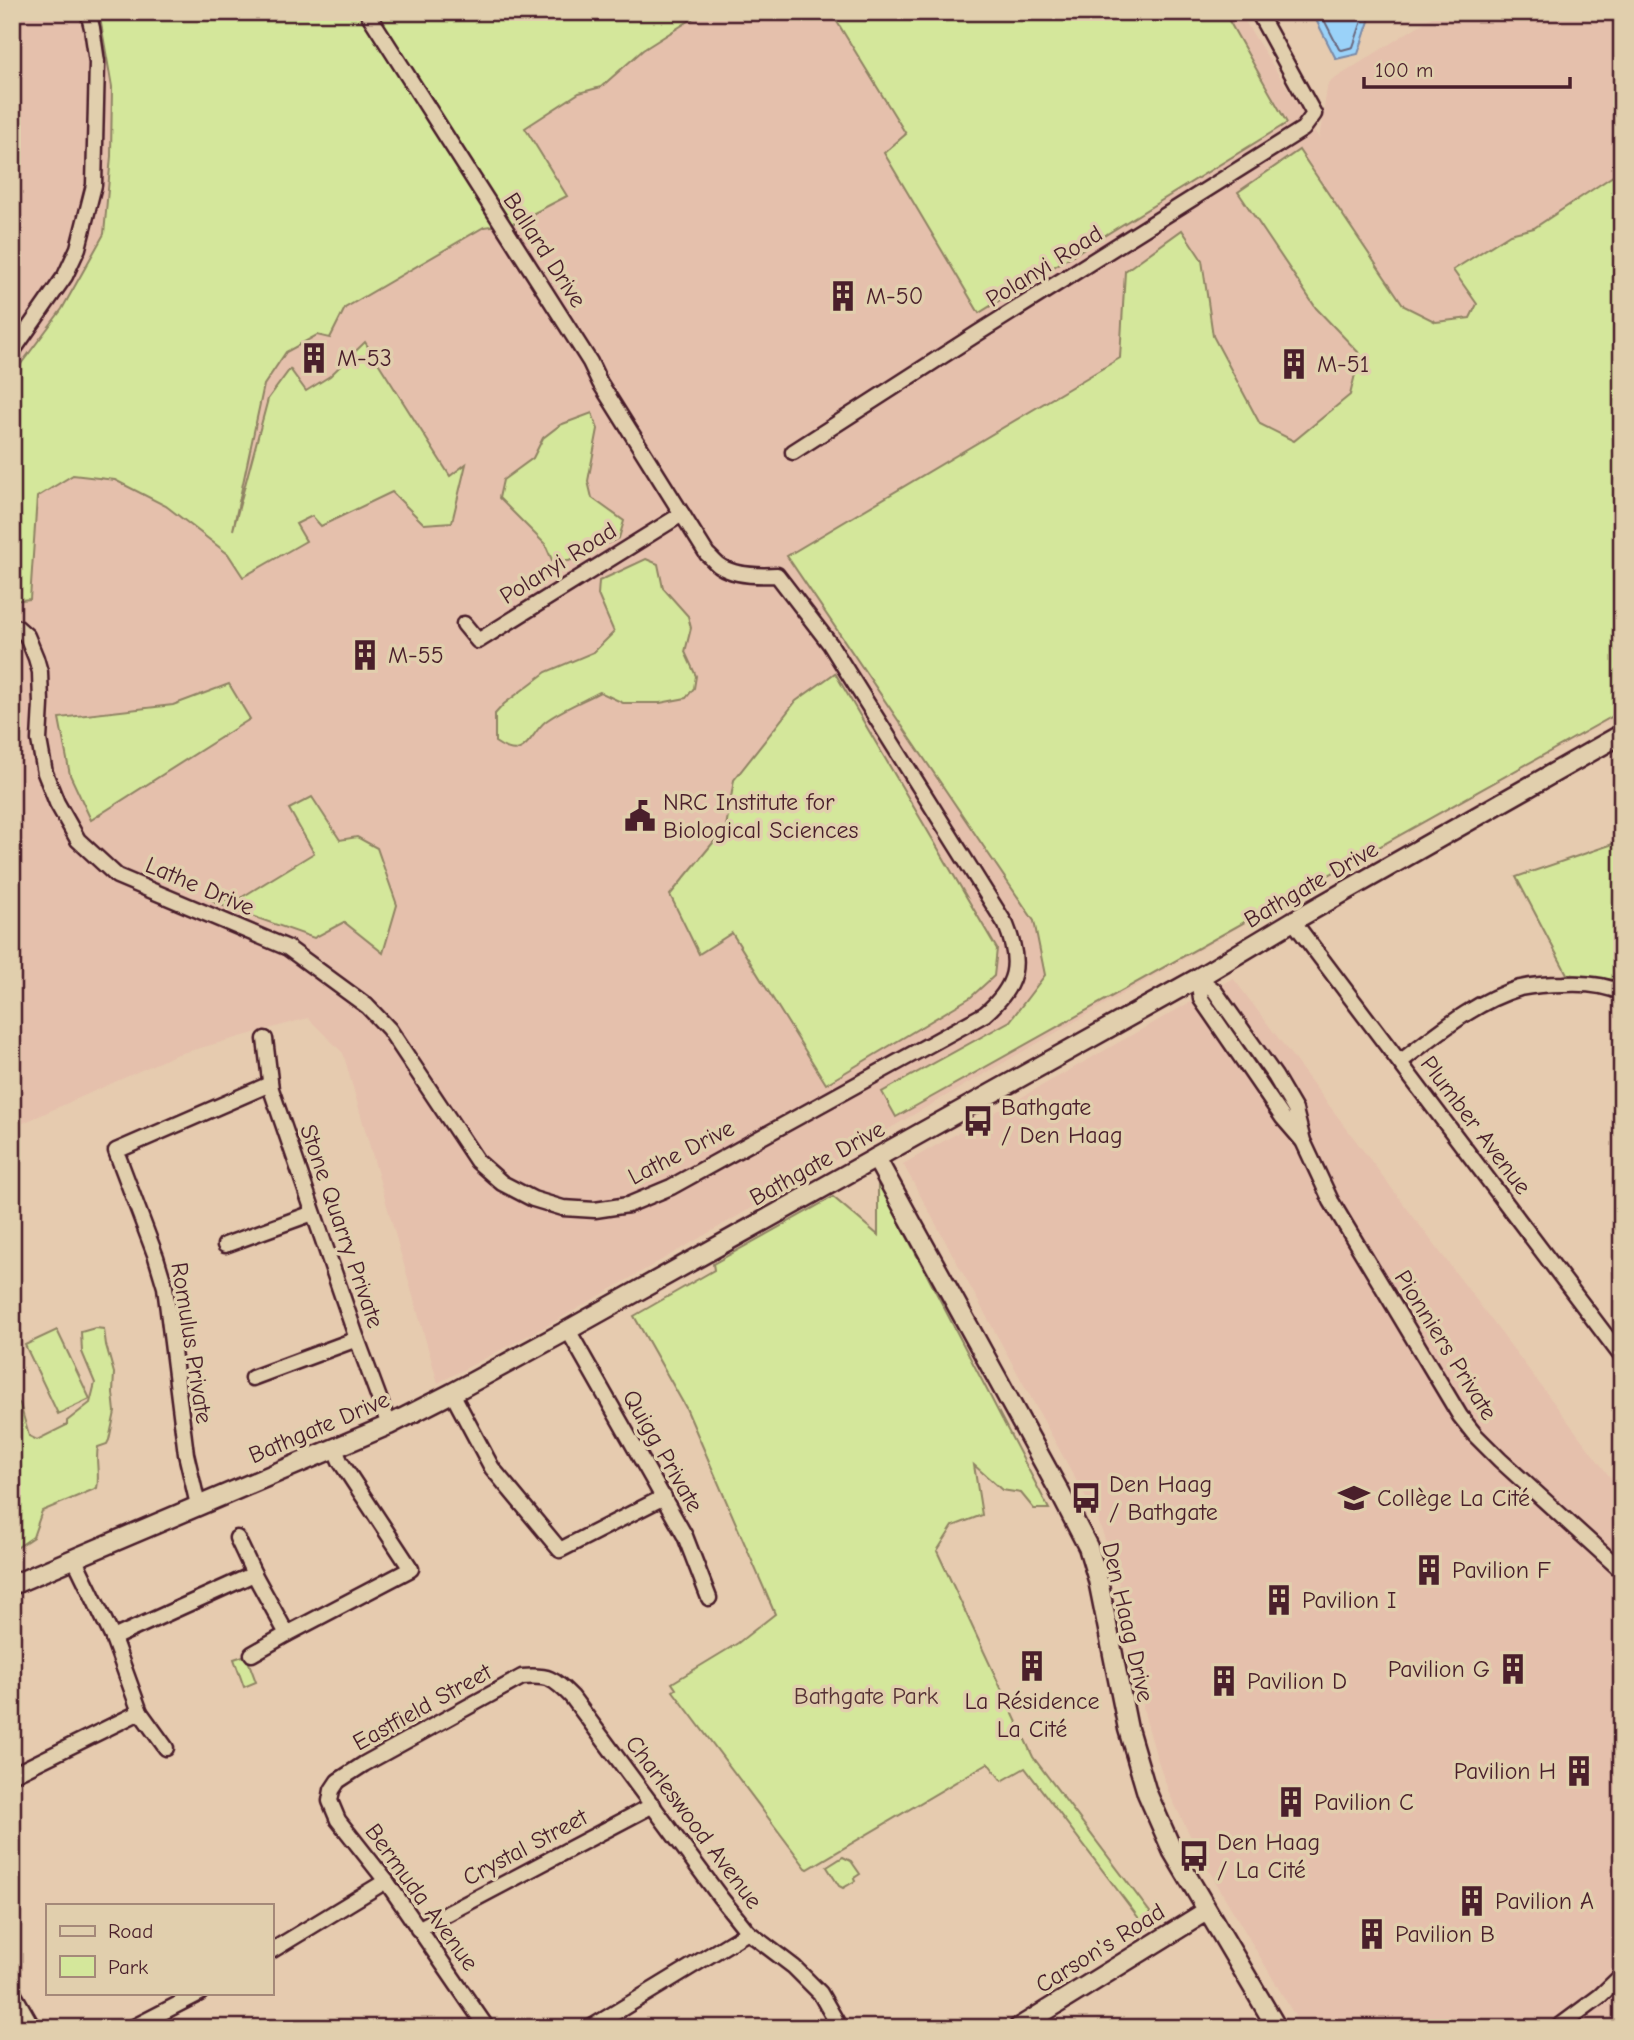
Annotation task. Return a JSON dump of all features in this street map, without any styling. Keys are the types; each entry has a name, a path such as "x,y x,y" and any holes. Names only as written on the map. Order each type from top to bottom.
{"street":[{"path":"12,352 65,276 78,248 94,185 97,62 88,12"},
{"name":"Ballard Drive","path":"367,12 590,362 600,383 682,513"},
{"name":"Polanyi Road","path":"793,452 1303,129 1314,114 1258,12"},
{"name":"Polanyi Road","path":"464,624 478,641 682,513"},
{"name":"Lathe Drive","path":"12,626 27,636 32,645 40,672 39,740 45,773 57,803 82,846 117,876 288,948 368,1006 389,1029 477,1161 502,1183 533,1199 563,1208 594,1210 628,1205 671,1187 985,1014 1009,989 1015,973 1016,957 1006,925 830,644 777,575 760,576 720,566 707,554 682,513"},
{"name":"Bathgate Drive","path":"12,1585 335,1449 452,1393 1198,978 1622,734"},
{"name":"Plumber Avenue","path":"1293,922 1622,1357"},
{"name":"Pionniers Private","path":"1198,978 1214,990 1296,1110 1303,1141 1331,1201 1460,1416 1491,1452 1622,1571"},
{"path":"1400,1062 1452,1023 1491,1000 1521,988 1586,983 1622,993"},
{"name":"Stone Quarry Private","path":"265,1039 270,1084 389,1425"},
{"name":"Romulus Private","path":"198,1505 186,1454 165,1287 116,1151 270,1084"},
{"name":"Den Haag Drive","path":"876,1158 1053,1478 1088,1547 1098,1580 1128,1730 1159,1822 1173,1852 1277,2028"},
{"path":"225,1245 313,1213"},
{"name":"Quigg Private","path":"568,1330 685,1536 709,1598"},
{"path":"253,1378 357,1339"},
{"path":"452,1393 492,1468 560,1550 664,1497"},
{"path":"252,1654 411,1569 340,1461 335,1449"},
{"path":"237,1538 287,1634"},
{"path":"75,1559 113,1638 139,1712 166,1748"},
{"path":"113,1638 254,1574"},
{"name":"Eastfield Street","path":"332,1790 338,1781 364,1764 522,1678 541,1675"},
{"name":"Charleswood Avenue","path":"541,1675 554,1680 572,1697 748,1932 794,1966 820,1993 840,2028"},
{"path":"12,1775 139,1712"},
{"name":"Bermuda Avenue","path":"332,1790 330,1801 338,1821 386,1881 487,2028"},
{"name":"Crystal Street","path":"418,1929 653,1805"},
{"path":"273,1950 386,1881"},
{"name":"Carson's Road","path":"1018,2028 1207,1911"},
{"path":"590,2028 748,1932"},
{"path":"1558,2028 1600,1996 1622,1975"},
{"path":"12,1991 33,2028"},
{"path":"132,2028 198,1994"}],"shaded area":[{"path":"12,12 1239,12 1319,138 1328,83 1440,12 1622,12 1622,713 1282,902 556,1321 438,1383 343,1053 308,1018 175,1055 12,1128"},
{"name":"Collège La Cité","path":"1233,978 1622,1493 1622,2028 1302,2028 1202,1859 1169,1793 1145,1716 1116,1570 1098,1520 903,1164"}],"green space":[{"path":"99,12 703,12 643,50 601,87 579,93 525,128 567,196 515,223 484,227 345,308 330,338 317,335 286,352 264,385 233,530 268,399 290,369 306,391 330,376 365,342 450,476 466,464 452,522 424,524 392,492 321,526 312,516 296,524 306,541 243,577 228,554 166,506 115,480 73,475 37,497 30,599 12,601 12,376 62,309 104,234 111,156 112,87"},
{"path":"831,12 1224,12 1287,123 979,313 884,153 906,134"},
{"path":"1299,150 1404,306 1436,322 1470,318 1477,304 1453,270 1510,234 1534,228 1622,170 1622,711 896,1117 882,1092 1010,1021 1045,975 1034,921 787,556 1120,358 1125,271 1182,230 1202,260 1213,336 1260,424 1294,441 1350,395 1360,354 1316,308 1238,192"},
{"path":"592,413 598,429 588,481 592,498 624,521 619,538 569,561 552,560 545,544 499,498 503,480 533,458 543,438 560,425"},
{"path":"646,559 658,564 663,588 688,616 691,628 685,652 696,676 694,688 686,698 660,703 623,703 600,692 546,721 521,748 514,750 495,742 495,714 504,704 546,672 594,652 614,632 598,595 599,581"},
{"path":"835,673 997,949 994,976 971,997 826,1084 732,933 699,954 670,895 726,827 734,780 796,701"},
{"path":"229,684 250,719 91,820 70,775 59,718 173,705"},
{"path":"312,797 340,840 357,837 377,848 397,905 383,953 344,922 314,938 215,903 209,896 220,893 226,900 234,902 314,853 289,809"},
{"path":"1622,838 1622,981 1567,974 1516,877 1610,845"},
{"name":"Bathgate Park","path":"878,1181 1049,1509 1034,1509 1021,1493 1002,1490 974,1465 982,1515 953,1526 937,1551 1033,1757 1158,1923 1147,1929 1025,1768 1002,1781 988,1763 806,1868 673,1691 676,1689 672,1683 738,1643 775,1614 686,1408 634,1316 714,1270 713,1264 833,1197 878,1235"},
{"path":"95,1328 104,1329 114,1373 115,1412 109,1440 107,1444 98,1447 97,1488 42,1511 33,1537 12,1551 12,1397 20,1404 29,1436 37,1440 67,1425 67,1421 90,1403 95,1383 82,1352 81,1332"},
{"path":"57,1330 90,1399 58,1414 25,1345"},
{"path":"246,1655 256,1682 244,1687 234,1659"},
{"path":"843,1857 851,1861 860,1874 854,1878 855,1881 843,1888 827,1867"}],"water":[{"path":"1312,12 1372,12 1358,54 1336,59"}],"place":[{"name":"M-50","path":"843,296"},
{"name":"M-53","path":"314,358"},
{"name":"M-51","path":"1294,364"},
{"name":"M-55","path":"365,655"},
{"name":"NRC Institute for Biological Sciences","path":"640,816"},
{"name":"Bathgate / Den Haag","path":"978,1121"},
{"name":"Den Haag / Bathgate","path":"1086,1498"},
{"name":"Collège La Cité","path":"1354,1498"},
{"name":"Pavilion F","path":"1429,1570"},
{"name":"Pavilion I","path":"1279,1600"},
{"name":"La Résidence La Cité","path":"1032,1666"},
{"name":"Pavilion G","path":"1513,1669"},
{"name":"Pavilion D","path":"1224,1681"},
{"name":"Pavilion H","path":"1579,1771"},
{"name":"Pavilion C","path":"1291,1802"},
{"name":"Den Haag / La Cité","path":"1194,1856"},
{"name":"Pavilion A","path":"1472,1901"},
{"name":"Pavilion B","path":"1372,1934"}]}
